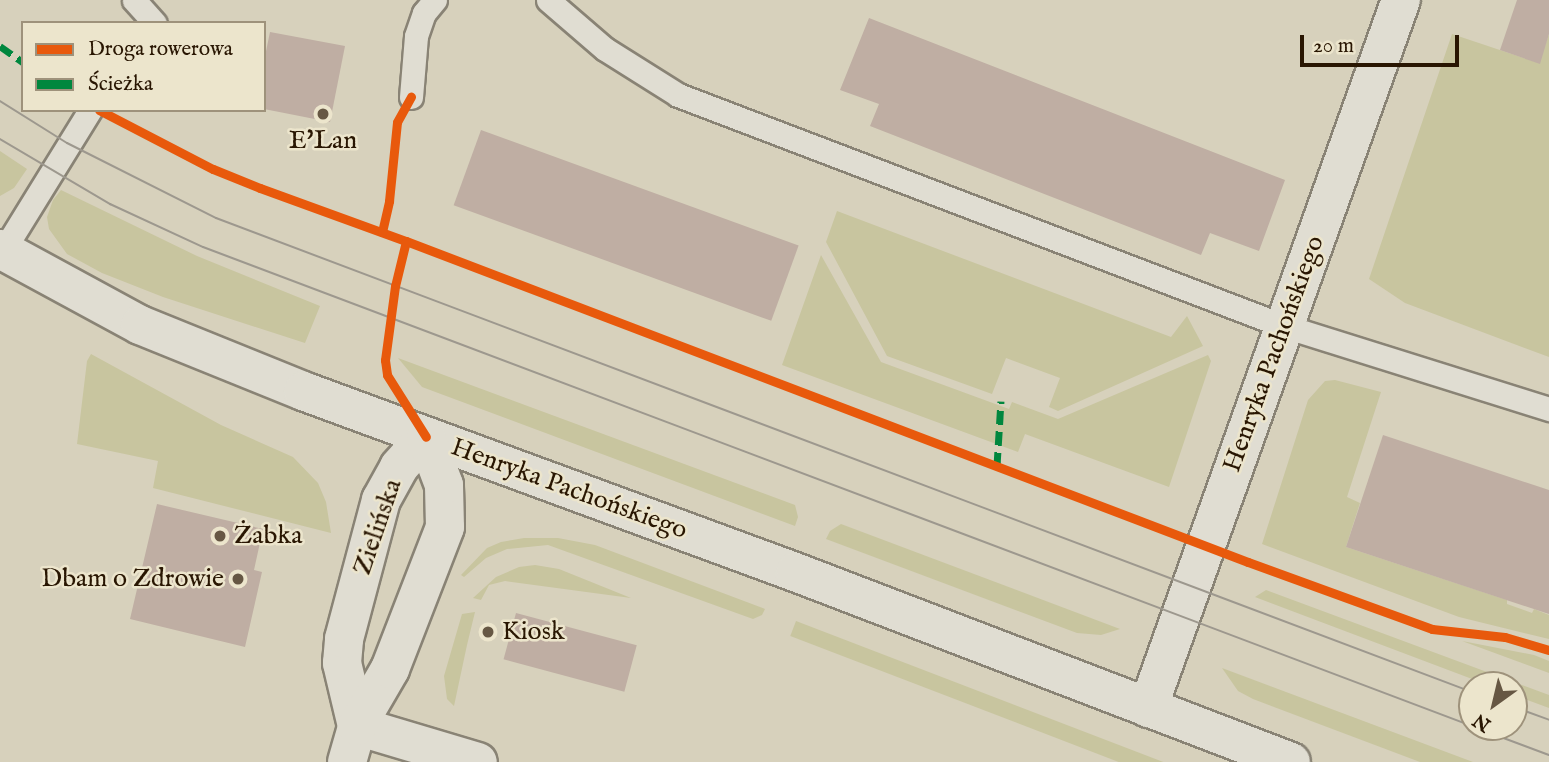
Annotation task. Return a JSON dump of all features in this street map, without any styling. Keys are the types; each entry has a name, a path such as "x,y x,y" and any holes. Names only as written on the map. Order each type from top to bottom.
{"street":[{"name":"Henryka Pachońskiego","path":"1148,708 1401,0"},
{"name":"Henryka Pachońskiego","path":"1,250 140,325 303,391 795,572 1291,762"},
{"name":"Zielińska","path":"346,762 357,726 390,669 444,527 444,485 426,437 399,467 381,500 347,627 342,663 357,726"},
{"path":"357,726 478,762"}],"lane":[{"path":"134,0 153,21"},
{"path":"411,97 416,36 424,13 435,0"},
{"path":"548,0 605,49 678,94 1284,326 1549,409"},
{"path":"1,250 89,112"}],"shaded area":[{"path":"1452,34 1539,63 1549,34 1549,357 1405,303 1369,279"},
{"path":"0,151 27,169 14,188 0,196"},
{"path":"61,190 197,256 320,306 305,343 163,297 102,273 67,254 49,229 47,217 53,200"},
{"path":"837,211 1171,337 1187,316 1203,346 1058,411 1049,407 1060,378 1006,358 992,394 887,356 826,242"},
{"path":"821,255 881,362 1009,409 1012,402 1058,419 1208,355 1211,361 1169,487 1025,434 1018,452 782,365"},
{"path":"91,354 221,425 293,457 318,483 326,502 331,533 153,488 158,461 77,444 87,361"},
{"path":"398,358 795,505 798,517 795,526 422,387"},
{"path":"1335,380 1381,392 1347,497 1360,503 1346,547 1507,600 1507,604 1532,613 1534,609 1549,615 1549,639 1459,617 1262,544 1308,400 1325,381"},
{"path":"841,524 1120,629 1101,635 1077,633 826,539 830,531"},
{"path":"524,538 558,538 595,545 765,609 762,615 753,619 548,545 507,549 486,558 464,577 461,575 487,548 501,542"},
{"path":"535,565 559,569 631,598 505,581 489,585 481,600 473,598 496,577 519,567"},
{"path":"1266,590 1484,671 1458,671 1458,674 1255,597"},
{"path":"475,612 454,706 447,699 444,676 462,614"},
{"path":"796,621 1163,762 1119,762 790,636"},
{"path":"1462,641 1534,655 1549,661 1549,673"},
{"path":"1222,668 1473,762 1420,762 1253,699 1238,691"},
{"path":"1528,687 1549,695 1549,708 1528,700"}],"building":[{"path":"1517,0 1549,0 1549,34 1540,64 1500,50"},
{"path":"869,18 1285,180 1259,251 1210,233 1201,255 870,126 879,104 840,90"},
{"path":"270,32 345,46 330,122 266,109 266,51"},
{"path":"481,130 799,246 771,321 454,205"},
{"path":"1383,435 1549,490 1549,614 1346,547"},
{"path":"157,504 263,529 254,570 262,572 245,647 130,619"},
{"path":"516,613 637,645 624,692 504,659"}],"tram line":[{"path":"0,101 67,143 216,218 1458,687"},
{"path":"0,139 110,204 203,247 1458,721"},
{"path":"1528,712 1549,720"},
{"path":"1512,741 1549,755"}],"marked path":[{"path":"0,46 21,61"},
{"path":"997,466 1001,401"}],"cycle path":[{"path":"382,232 389,201 397,122 411,97"},
{"path":"103,112 213,169 260,188 406,241 1248,562 1432,629 1505,637 1549,650"},
{"path":"406,241 395,286 385,360 387,375 426,437"}],"place":[{"name":"E'Lan","path":"323,114"},
{"name":"Żabka","path":"220,536"},
{"name":"Dbam o Zdrowie","path":"238,579"},
{"name":"Kiosk","path":"488,632"}]}
